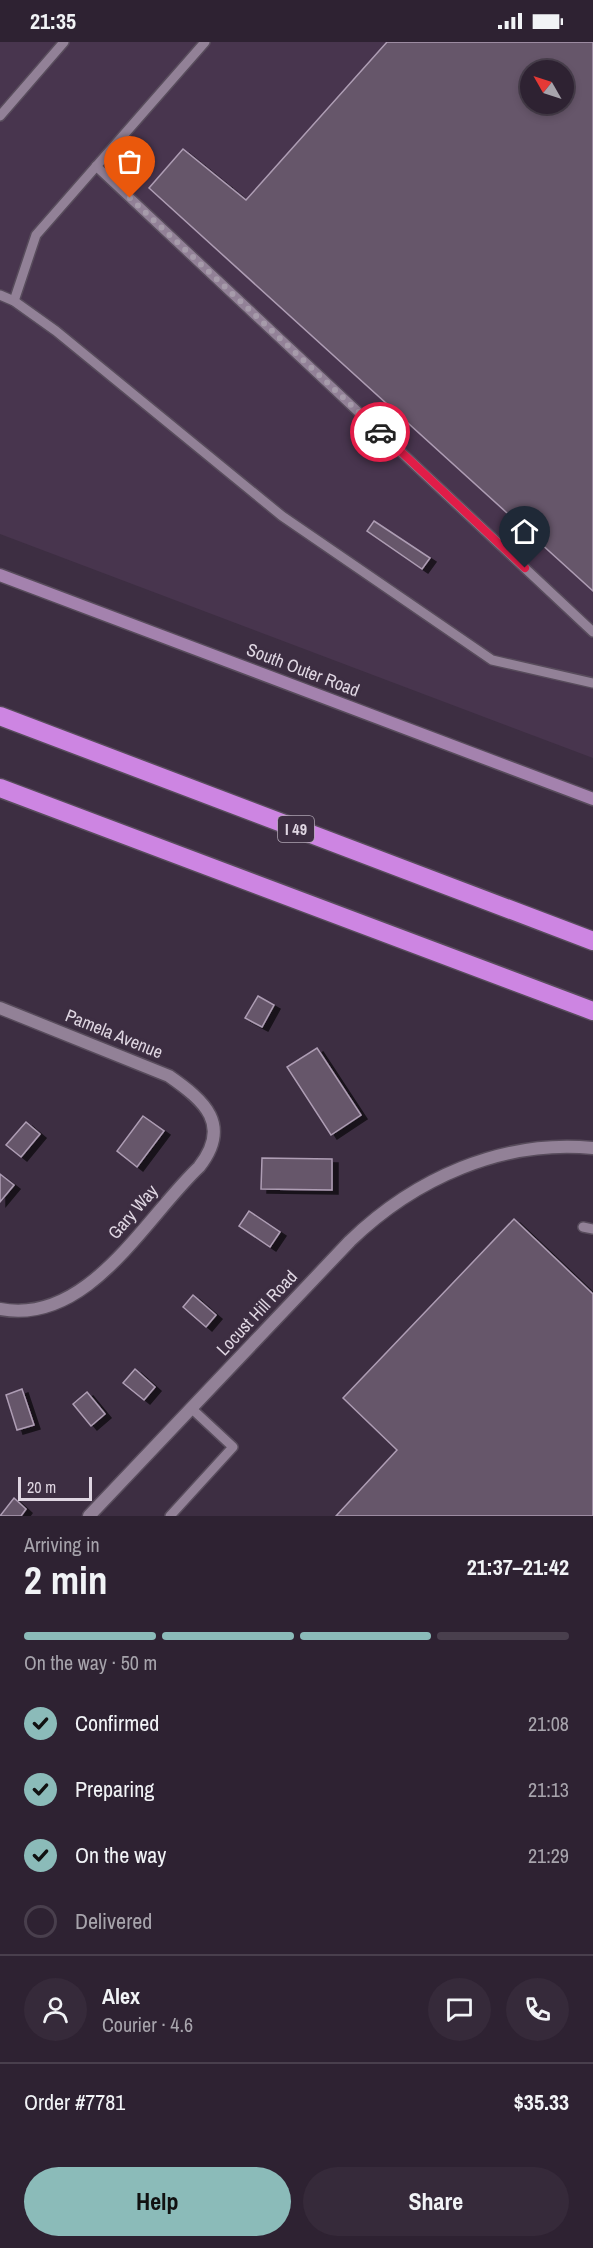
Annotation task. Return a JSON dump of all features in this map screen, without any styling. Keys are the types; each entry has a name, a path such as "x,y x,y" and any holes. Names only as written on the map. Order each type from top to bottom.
{"highway":[{"name":"I 49","path":"0,716 593,941"},
{"path":"0,788 593,1011"}],"street":[{"name":"South Outer Road","path":"0,575 593,799"},
{"name":"Pamela Avenue","path":"0,1008 169,1076 192,1092 206,1107"},
{"name":"Gary Way","path":"0,1309 36,1308 62,1301 83,1290 108,1268 210,1153 214,1137 214,1122 206,1107"},
{"name":"Locust Hill Road","path":"89,1516 361,1230 395,1202 432,1180 473,1163 536,1149 593,1148"}],"lane":[{"path":"0,116 64,42"},
{"path":"14,301 36,236 205,42"},
{"path":"96,166 593,632"},
{"path":"0,295 14,301 56,331 282,516 492,660 593,683"},
{"path":"583,1227 593,1230"},
{"path":"170,1516 233,1447 191,1408"}],"shaded area":[{"path":"0,42 593,42 593,758 0,534"}],"building":[{"path":"387,42 593,42 593,591 149,188 183,149 246,200"},
{"path":"374,521 430,558 422,569 367,531"},
{"path":"258,996 274,1005 262,1027 245,1018"},
{"path":"317,1048 361,1115 331,1135 287,1067"},
{"path":"143,1116 164,1131 137,1167 117,1151"},
{"path":"26,1122 40,1134 21,1157 6,1145"},
{"path":"262,1158 332,1159 332,1190 261,1189"},
{"path":"0,1174 14,1185 0,1202"},
{"path":"249,1211 280,1232 270,1247 239,1226"},
{"path":"514,1219 593,1294 593,1516 336,1516 397,1450 343,1398"},
{"path":"193,1295 216,1315 206,1327 183,1307"},
{"path":"135,1369 155,1387 144,1400 123,1383"},
{"path":"22,1389 34,1425 17,1430 6,1395"},
{"path":"87,1392 105,1414 91,1426 73,1404"},
{"path":"14,1498 26,1509 21,1516 0,1516"}],"way so far":[{"path":"130,198 380,432"}],"route":[{"path":"380,432 525,568"}]}
